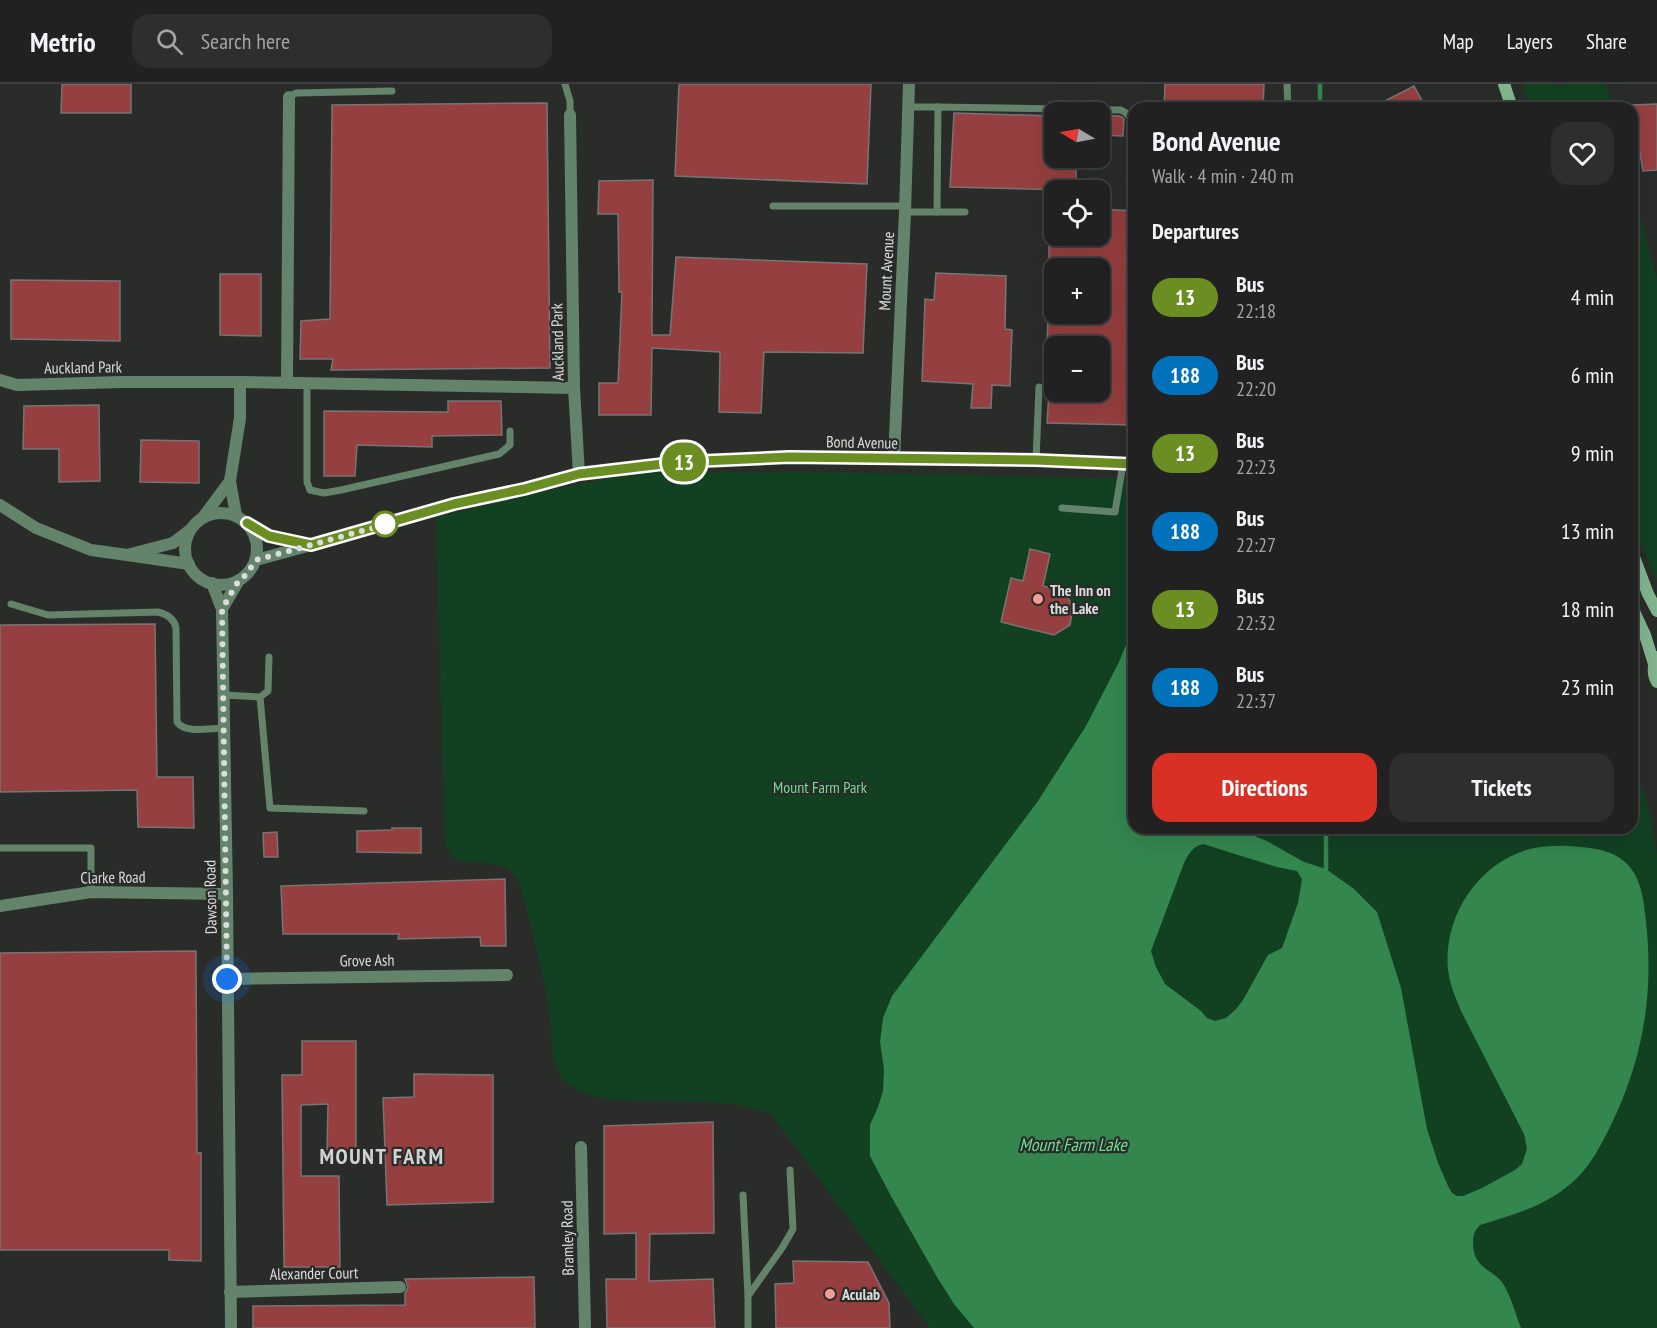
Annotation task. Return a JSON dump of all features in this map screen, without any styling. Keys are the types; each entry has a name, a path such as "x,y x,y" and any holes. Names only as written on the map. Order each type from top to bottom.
{"street":[{"name":"Mount Avenue","path":"894,459 909,84"},
{"path":"1504,84 1510,102"},
{"path":"287,382 289,97"},
{"name":"Auckland Park","path":"0,380 17,385 287,382 574,388 570,115"},
{"path":"236,515 230,481 240,418 240,382"},
{"path":"574,388 579,474"},
{"name":"Bond Avenue","path":"256,560 454,504 579,474 680,462 789,457 1036,460 1128,464"},
{"path":"127,555 173,543 203,517 230,481"},
{"path":"0,505 36,528 91,550 189,564"},
{"path":"190,530 186,541 186,553 192,570 201,578 212,583 226,584 246,575 256,560 256,540 253,531 236,515 225,512 203,517"},
{"name":"Bond Avenue","path":"247,523 269,536 311,545"},
{"path":"1638,568 1657,611"},
{"path":"222,609 239,580"},
{"name":"Dawson Road","path":"212,583 222,609 231,1328"},
{"path":"1638,620 1655,660 1653,672 1657,682"},
{"name":"Clarke Road","path":"0,906 91,892 227,894"},
{"name":"Grove Ash","path":"227,979 507,975"},
{"name":"Bramley Road","path":"581,1147 585,1328"},
{"name":"Alexander Court","path":"230,1292 400,1287"}],"lane":[{"path":"565,84 570,102 570,115"},
{"path":"1287,84 1288,102"},
{"path":"289,97 296,93 392,91"},
{"path":"908,106 1121,110 1128,116"},
{"path":"937,212 938,107"},
{"path":"773,206 965,212"},
{"path":"308,383 307,482 310,490 324,493 341,490 500,454 510,445 510,431"},
{"path":"1036,460 1039,387"},
{"path":"1062,508 1115,512 1128,467"},
{"path":"11,604 48,615 158,612 166,614 175,622 176,628 177,722 186,729 224,728"},
{"path":"224,695 260,697 268,691 269,657"},
{"path":"260,697 270,808 364,811"},
{"path":"0,848 91,848 91,892"},
{"path":"748,1296 793,1229 790,1170"},
{"path":"743,1195 748,1328"}],"green space":[{"path":"1522,84 1554,84 1563,87 1562,84 1606,84 1610,102 1528,102"},
{"path":"1638,208 1657,280 1657,582 1641,544 1638,528"},
{"name":"Mount Farm Park","path":"639,472 826,472 1128,478 1128,834 1638,834 1638,778 1648,804 1657,855 1657,1328 930,1328 770,1113 725,1104 605,1099 575,1089 561,1077 558,1071 546,991 520,885 516,877 500,866 457,860 450,854 445,842 436,517"}],"water":[{"name":"Mount Farm Lake","path":"1128,640 1128,834 1249,834 1267,841 1304,862 1326,869 1354,889 1377,912 1401,988 1427,1129 1449,1188 1457,1196 1463,1196 1482,1188 1515,1170 1522,1164 1527,1149 1524,1134 1462,1013 1450,981 1448,951 1457,913 1466,896 1492,868 1526,850 1567,846 1600,850 1619,857 1629,866 1642,892 1648,949 1648,975 1647,1000 1638,1051 1622,1100 1596,1153 1577,1178 1544,1202 1480,1225 1474,1235 1474,1251 1477,1259 1505,1287 1521,1328 974,1328 954,1304 870,1156 870,1125 883,1091 884,1069 880,1042 883,1018 892,996 1038,801 1086,726","holes":["1203,844 1297,871 1302,879 1298,903 1282,948 1268,955 1243,1000 1226,1018 1215,1021 1207,1018 1165,984 1151,951 1184,863 1191,851"]}],"building":[{"path":"62,84 131,84 131,113 61,113"},
{"path":"679,84 871,84 867,184 675,176"},
{"path":"1165,84 1264,84 1263,102 1164,102"},
{"path":"1414,86 1423,102 1383,102"},
{"path":"547,103 550,368 331,370 333,359 300,359 301,321 330,319 332,105"},
{"path":"1657,104 1657,170 1643,171 1638,141 1638,105"},
{"path":"954,113 1044,116 1044,168 1076,168 1076,180 1044,180 1044,189 950,187"},
{"path":"1110,116 1124,119 1123,136 1110,135"},
{"path":"653,180 652,335 670,335 676,257 867,264 863,353 764,352 761,413 719,412 720,352 652,348 651,415 599,415 599,383 618,383 622,292 619,292 618,214 598,214 599,181"},
{"path":"1110,210 1128,211 1128,425 1047,423 1048,402 1110,402 1110,336 1047,336 1048,324 1110,324 1110,258 1049,258 1049,246 1110,246"},
{"path":"936,273 1006,276 1005,329 1012,330 1010,386 992,385 991,408 971,408 973,384 922,381 925,299 934,300"},
{"path":"220,274 261,274 261,336 220,335"},
{"path":"11,280 120,281 120,341 11,339"},
{"path":"448,401 501,401 502,435 432,436 432,447 357,445 355,476 324,476 324,411 448,412"},
{"path":"99,405 100,481 59,482 59,449 23,449 24,406"},
{"path":"141,440 199,441 199,483 140,482"},
{"name":"The Inn on the Lake","path":"1030,549 1050,554 1043,586 1064,591 1073,607 1070,625 1054,635 1001,622 1011,578 1023,581"},
{"path":"155,624 157,777 193,777 194,828 138,827 137,790 0,792 0,625"},
{"path":"392,828 421,828 421,853 357,852 357,831 392,830"},
{"path":"277,832 278,857 264,857 263,833"},
{"path":"505,879 506,946 481,946 480,937 398,939 399,934 283,934 281,886"},
{"path":"196,951 197,1153 201,1153 201,1261 169,1260 169,1250 0,1250 0,953"},
{"path":"302,1041 356,1041 356,1152 327,1151 328,1104 301,1105 301,1176 339,1176 340,1267 284,1267 282,1075 302,1075"},
{"path":"414,1074 493,1075 493,1202 387,1205 383,1098 414,1097"},
{"path":"713,1122 714,1233 650,1234 649,1281 713,1279 715,1328 607,1328 606,1279 636,1279 636,1233 604,1234 604,1126"},
{"name":"Aculab","path":"793,1261 868,1262 889,1303 890,1328 776,1328 775,1284 794,1283"},
{"path":"534,1277 535,1328 253,1328 253,1306 405,1305 405,1293 408,1287 405,1279"}],"waterway":[{"path":"1320,84 1320,102"},
{"path":"1326,834 1326,869"}],"bus line":[{"name":"13","path":"247,523 269,536 311,545 454,504 579,474 680,462 789,457 1036,460 1128,464"}],"place":[{"name":"The Inn on the Lake","path":"1038,599"},
{"name":"Aculab","path":"830,1294"}],"district":[{"name":"MOUNT FARM","path":"382,1156"}],"route":[{"path":"227,979 222,609 239,580 252,568 256,560 391,523 385,524"}]}
